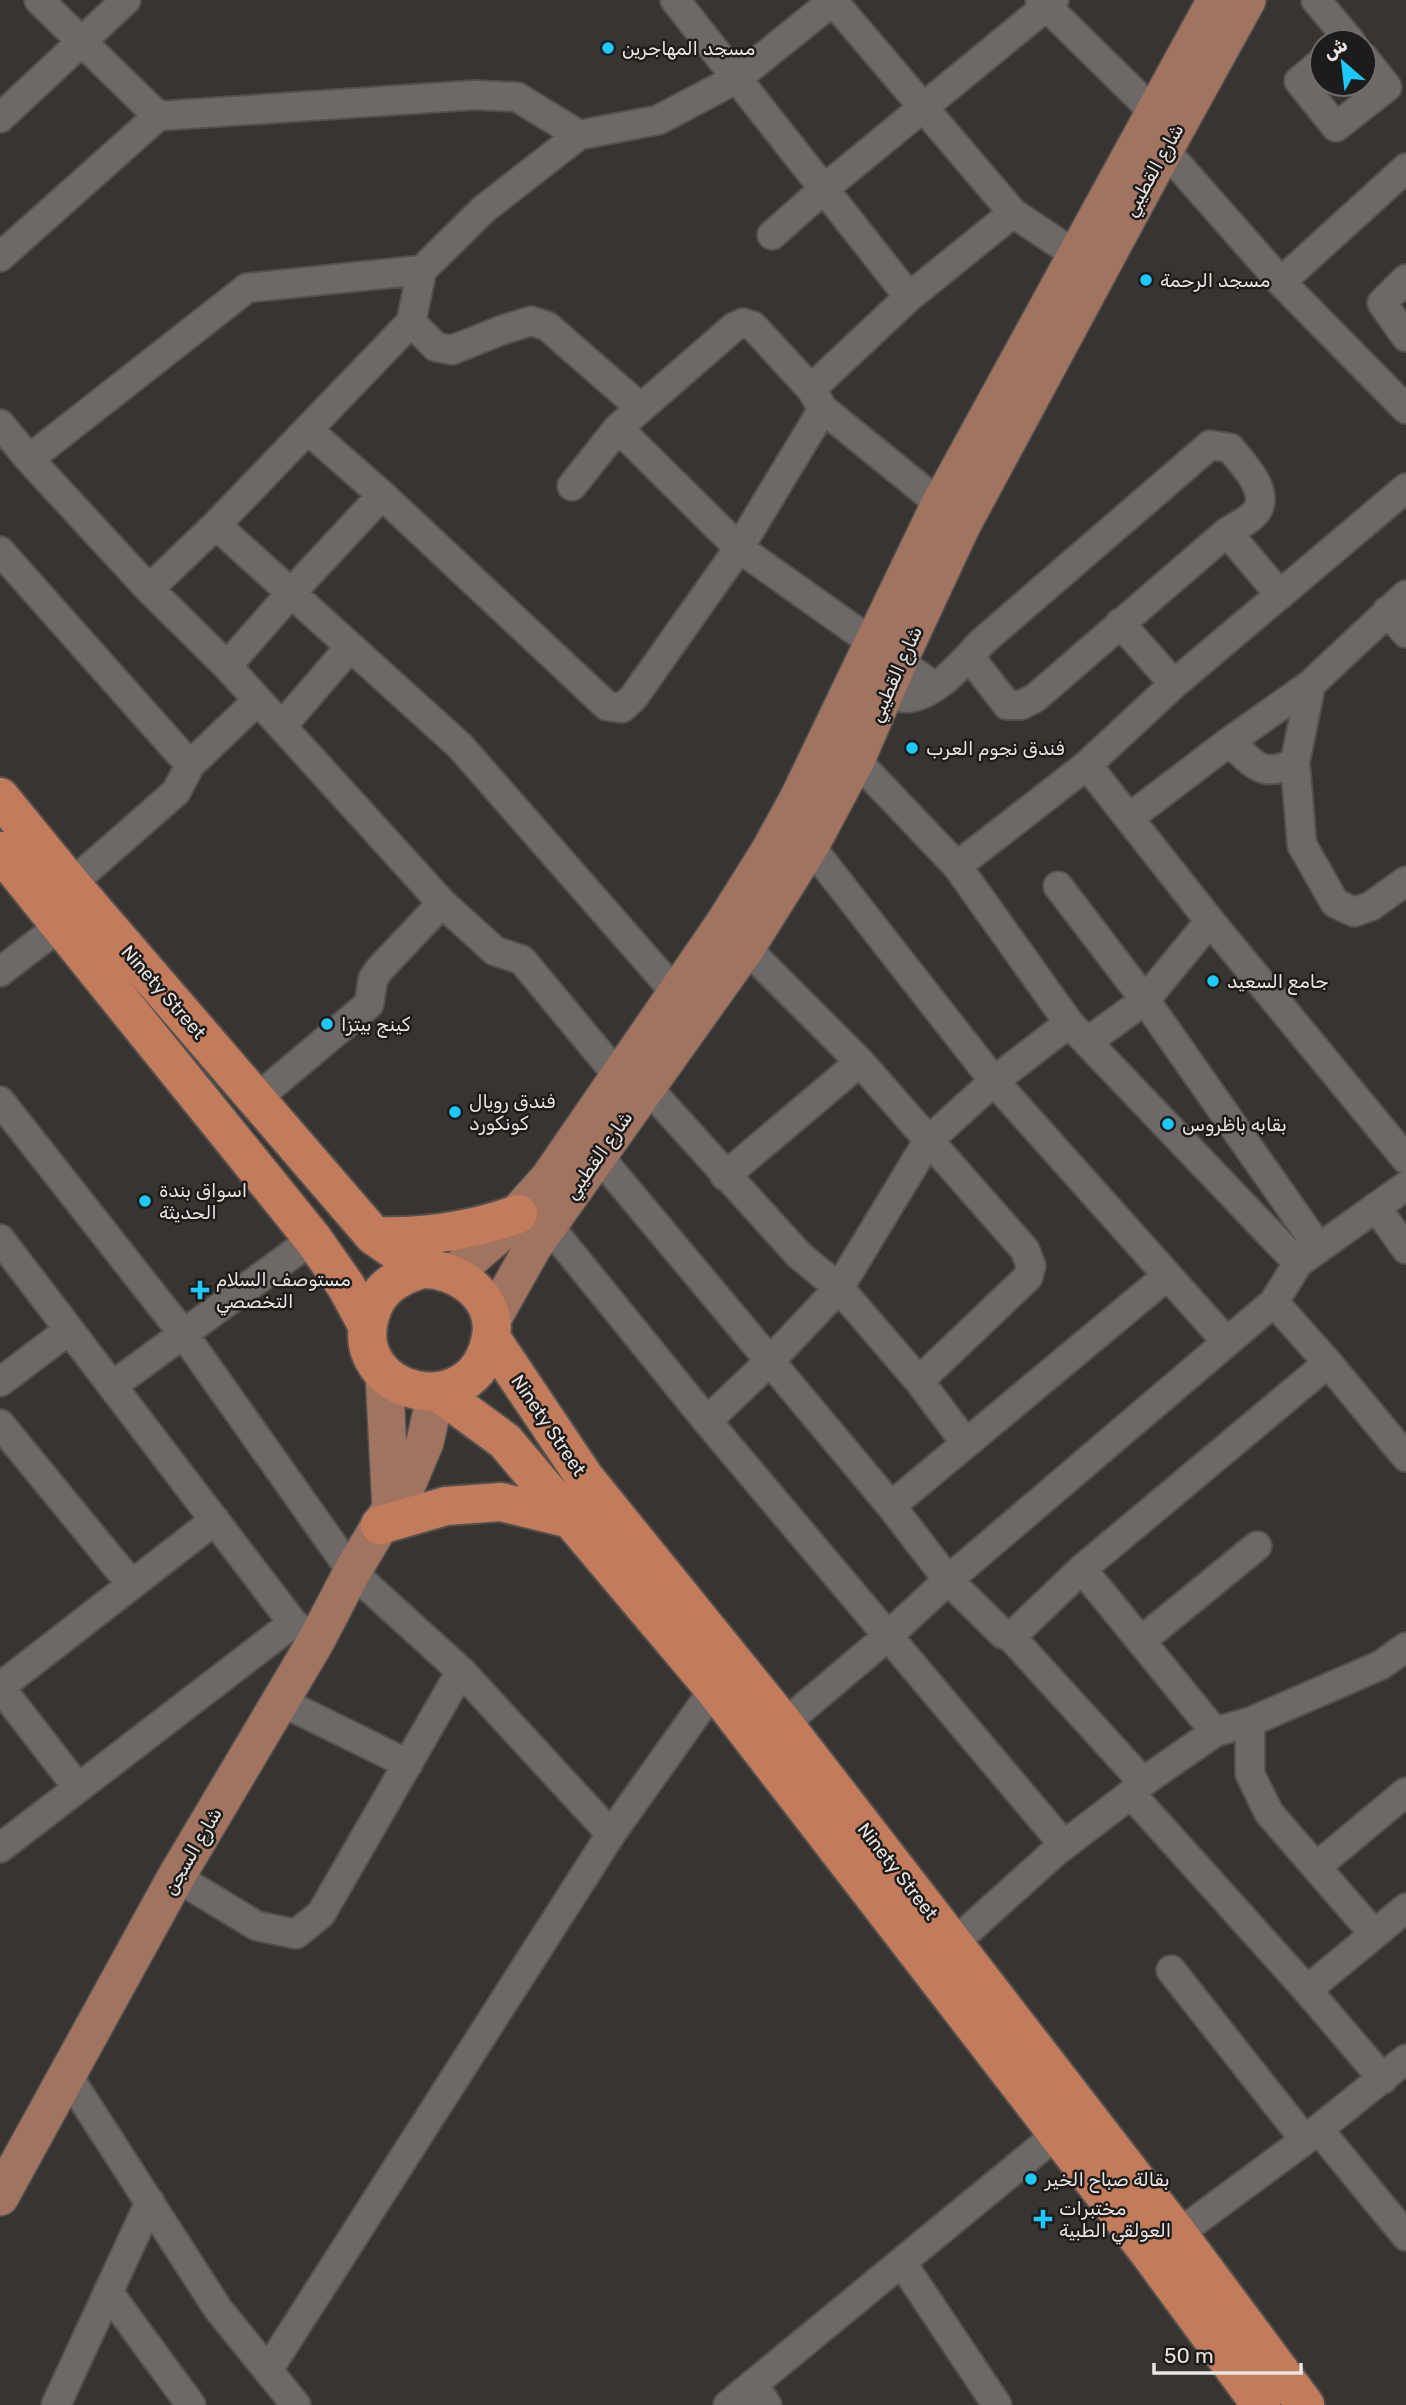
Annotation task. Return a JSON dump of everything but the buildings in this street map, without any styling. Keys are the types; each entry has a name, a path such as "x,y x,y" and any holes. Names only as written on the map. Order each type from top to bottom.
{"highway":[{"name":"Ninety Street","path":"0,797 71,884 374,1236 437,1272"},
{"name":"Ninety Street","path":"0,851 313,1239 346,1286 367,1325"},
{"path":"374,1236 432,1236 533,1219"},
{"path":"437,1272 475,1289 492,1328 485,1357 474,1374 457,1386 437,1392 408,1389 384,1373 370,1351 367,1325 373,1305 384,1288 401,1275 437,1272"},
{"name":"Ninety Street","path":"492,1328 585,1478 784,1724 953,1944 1164,2244 1261,2405"},
{"name":"Ninety Street","path":"437,1392 505,1441 714,1689 1056,2135 1164,2244 1305,2405"},
{"path":"385,1517 446,1506 501,1502 571,1519"}],"main road":[{"name":"شارع القطيبي","path":"492,1328 518,1270 549,1178 589,1145 633,1082 746,948 810,846 856,760 940,505 1216,0"},
{"name":"شارع القطيبي","path":"633,1082 676,993 723,925 798,799 886,665 1247,0"},
{"name":"شارع القطيبي","path":"437,1272 533,1219"},
{"path":"384,1373 385,1517"},
{"name":"شارع السجن","path":"0,2197 176,1877 280,1701 305,1632 352,1573 406,1487 425,1442 437,1392"}],"street":[{"path":"39,0 158,116"},
{"path":"0,118 126,0"},
{"path":"675,0 909,297"},
{"path":"149,589 216,525 411,322 422,271 484,209 579,135 658,120 736,79 833,0 1013,213 1076,255"},
{"path":"1316,0 1339,28"},
{"path":"772,235 1046,2 1154,112"},
{"path":"1308,74 1299,81 1308,92"},
{"path":"1378,76 1387,87 1378,94"},
{"path":"0,257 158,116 475,96 517,97 579,135"},
{"path":"1313,98 1336,127 1373,98"},
{"path":"1164,149 1281,282 1406,409"},
{"path":"1281,282 1406,167"},
{"path":"308,429 607,706 622,708 633,698 739,548 817,399 909,297 1013,213"},
{"path":"29,459 247,288 422,271"},
{"path":"1406,279 1382,303 1406,337"},
{"path":"411,322 436,347 452,350 531,321 547,327 641,408"},
{"path":"572,486 618,428 734,327 743,323 753,326 817,399 940,505"},
{"path":"0,424 149,589 227,666 442,903 495,951 522,960 633,1082 799,1255 839,1287 919,1381 965,1442"},
{"path":"618,428 739,548 886,665 908,698 935,687 954,673 969,656 982,642 1210,445 1230,448 1259,484 1259,501 1254,515 1227,532 1035,698 1021,705 1007,705 969,656"},
{"path":"957,866 1087,765 1174,684 1406,488"},
{"path":"227,666 382,495"},
{"path":"216,525 460,746 676,993"},
{"path":"1227,532 1280,595"},
{"path":"0,551 190,765"},
{"path":"1129,818 1228,742 1311,684 1397,603 1406,633"},
{"path":"1119,623 1174,684"},
{"path":"282,726 350,647"},
{"path":"1311,684 1295,762 1302,845 1335,903 1354,912 1371,906 1406,881"},
{"path":"71,884 176,792 190,765 258,700"},
{"path":"1228,742 1263,771 1280,770 1295,762"},
{"path":"856,760 957,866 1078,1032 1308,1256"},
{"path":"1087,765 1210,921 1406,1159"},
{"path":"810,846 995,1081 1226,1341"},
{"path":"1058,886 1145,1000 1308,1256"},
{"path":"256,1099 369,1004 373,979 378,971 442,903"},
{"path":"707,1421 770,1361 839,1287 928,1142 995,1081 1078,1032 1145,1000 1210,921"},
{"path":"0,972 61,925"},
{"path":"746,948 860,1062 1025,1250 1031,1266 1028,1277 919,1381"},
{"path":"725,1176 860,1062"},
{"path":"0,1101 182,1332 352,1573 461,1671 611,1833"},
{"path":"589,1145 891,1506 948,1580 1003,1634 1012,1637 1307,1990 1398,2069 1164,2244"},
{"path":"784,1724 1274,1302 1308,1256 1406,1186"},
{"path":"1376,1207 1406,1249"},
{"path":"533,1219 1064,1845"},
{"path":"0,1239 215,1520 305,1632 78,1788 0,1848"},
{"path":"112,1385 313,1239"},
{"path":"891,1506 1167,1276"},
{"path":"1274,1302 1406,1457"},
{"path":"0,1382 69,1330"},
{"path":"1012,1637 1082,1569 1328,1363"},
{"path":"0,1424 132,1585"},
{"path":"78,1788 0,1687 215,1520"},
{"path":"1142,1640 1257,1546"},
{"path":"1082,1569 1215,1731"},
{"path":"953,1944 1064,1845 1215,1731 1250,1722 1381,1665 1406,1647"},
{"path":"176,1877 257,1926 296,1934 321,1914 461,1671"},
{"path":"268,2370 611,1833 714,1689"},
{"path":"280,1701 408,1764"},
{"path":"1250,1722 1250,1774 1269,1813 1374,1934"},
{"path":"1316,1867 1406,1792"},
{"path":"1307,1990 1406,1908"},
{"path":"1171,1970 1312,2135 1406,2236"},
{"path":"66,2073 218,2309 268,2370 287,2402"},
{"path":"728,2405 760,2395 902,2263 1056,2135"},
{"path":"56,2405 150,2202"},
{"path":"902,2263 997,2405"},
{"path":"108,2292 191,2405"}],"place":[{"name":"مسجد المهاجرين","path":"608,48"},
{"name":"مسجد الرحمة","path":"1146,280"},
{"name":"فندق نجوم العرب","path":"912,748"},
{"name":"جامع السعيد","path":"1213,981"},
{"name":"كينج بيتزا","path":"327,1024"},
{"name":"فندق رويال كونكورد","path":"455,1112"},
{"name":"بقابه باظروس","path":"1168,1124"},
{"name":"اسواق بندة الحديثة","path":"145,1201"},
{"name":"مستوصف السلام التخصصي","path":"200,1290"},
{"name":"بقالة صباح الخير","path":"1031,2179"},
{"name":"مختبرات العولقي الطبية","path":"1043,2219"}]}
